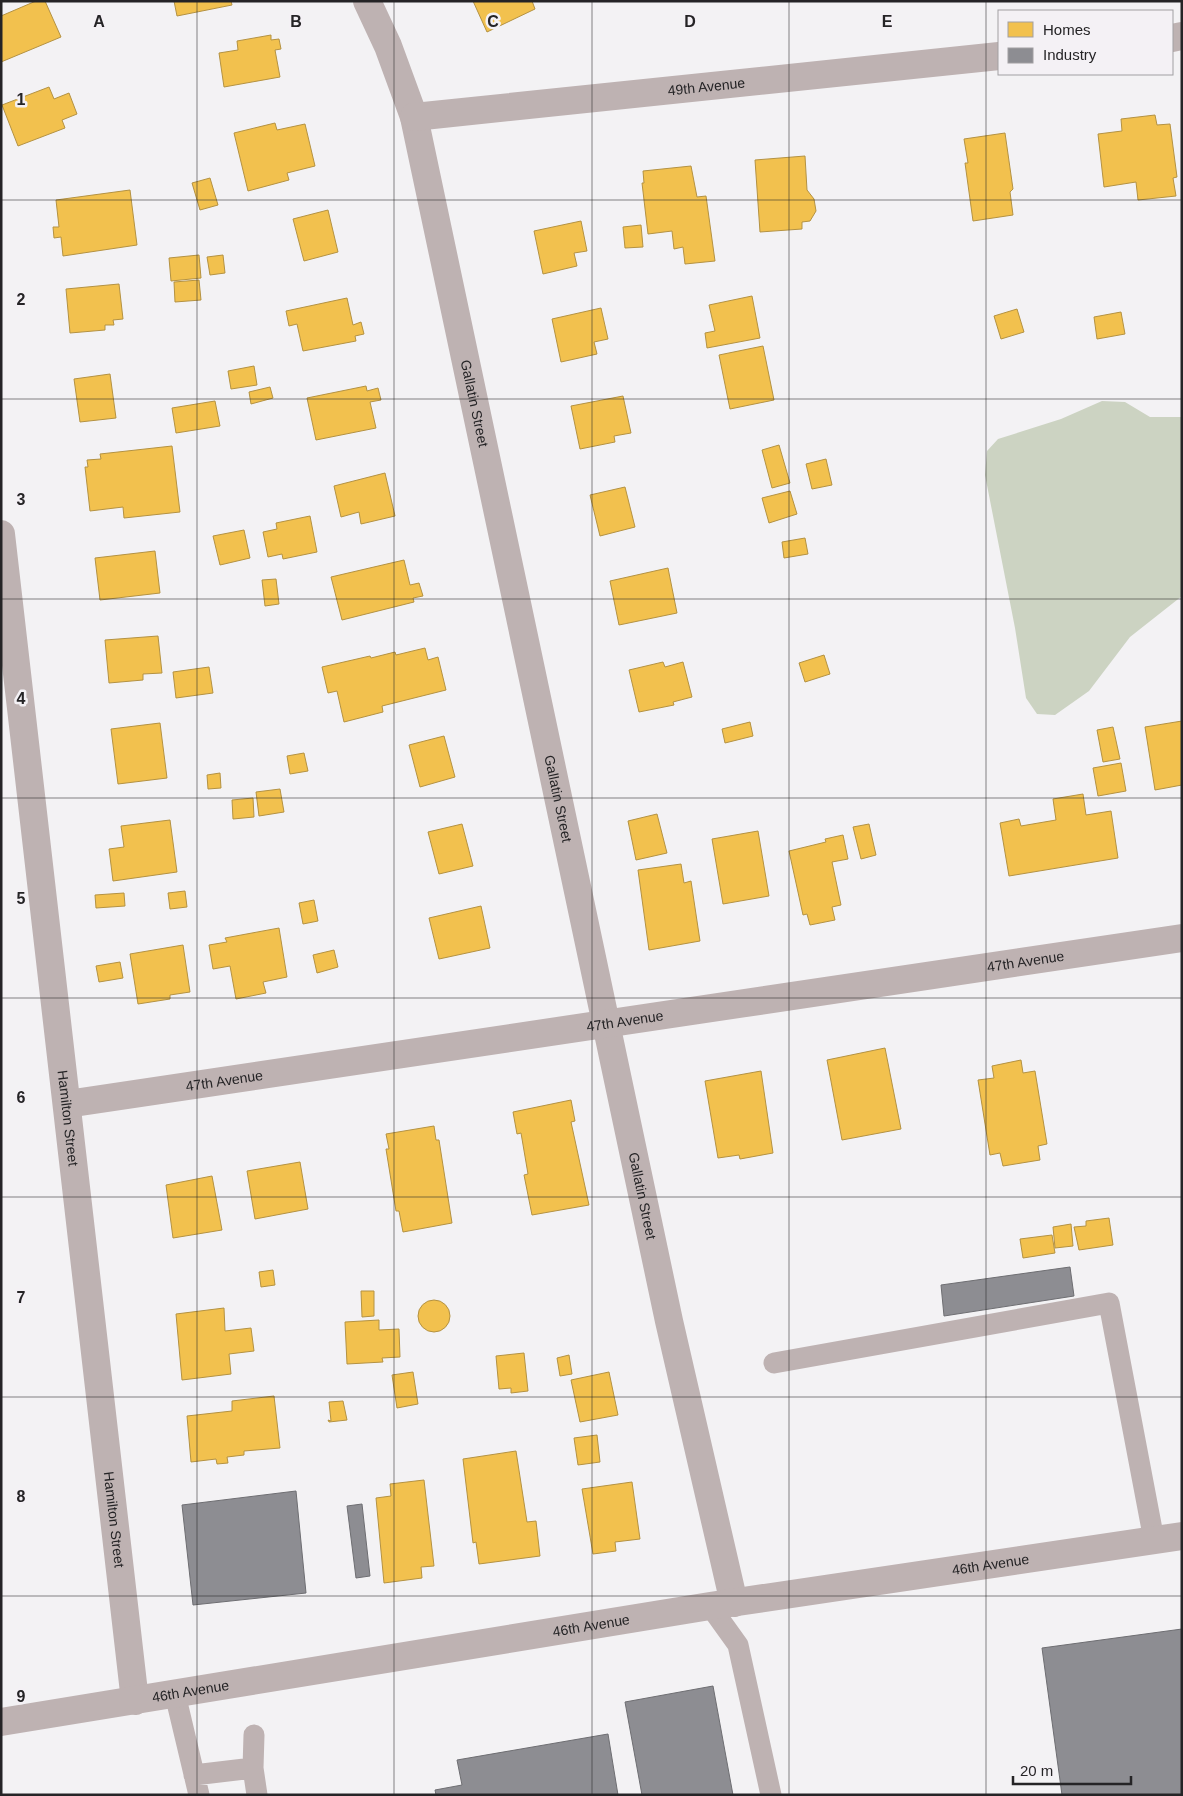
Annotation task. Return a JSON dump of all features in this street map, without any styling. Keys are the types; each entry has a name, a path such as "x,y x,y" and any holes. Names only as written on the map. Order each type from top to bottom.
{"street":[{"name":"Gallatin Street","path":"367,1 388,46 414,117 666,1311 722,1605"},
{"name":"49th Avenue","path":"414,117 998,56"},
{"name":"Hamilton Street","path":"1,534 135,1701"},
{"name":"47th Avenue","path":"67,1104 1182,938"},
{"name":"46th Avenue","path":"2,1720 135,1701 722,1605 1182,1536"}],"lane":[{"path":"774,1363 1109,1303 1154,1540"},
{"path":"722,1605 738,1645 771,1795"},
{"path":"175,1694 197,1785 253,1768"},
{"path":"254,1735 253,1768 257,1795"}],"green space":[{"path":"1102,401 1125,402 1150,417 1182,417 1182,596 1130,637 1089,691 1055,715 1037,714 1026,698 1015,628 985,475 987,451 998,439 1061,419"}],"building: Homes":[{"path":"36,1 45,1 61,37 1,62 1,16"},
{"path":"174,1 231,1 232,5 177,16"},
{"path":"473,1 532,1 535,9 487,32"},
{"path":"271,35 271,40 279,39 281,49 275,50 280,77 224,87 219,53 238,50 237,41"},
{"path":"49,87 54,99 69,93 77,114 62,120 65,128 18,146 2,105"},
{"path":"1155,115 1157,125 1170,124 1177,177 1173,178 1176,196 1138,200 1136,182 1104,187 1098,134 1122,131 1121,119"},
{"path":"275,123 277,130 305,124 315,166 287,173 289,180 248,191 234,133"},
{"path":"1005,133 1013,189 1010,192 1013,215 973,221 965,163 968,163 964,139"},
{"path":"805,156 807,190 814,199 816,211 810,221 802,222 802,229 760,232 755,160"},
{"path":"691,166 697,197 706,196 715,261 685,264 683,247 674,249 672,231 648,234 642,183 644,183 643,171"},
{"path":"210,178 218,205 200,210 192,183"},
{"path":"130,190 137,245 63,256 61,237 54,238 53,227 59,227 56,200"},
{"path":"328,210 338,252 304,261 293,219"},
{"path":"581,221 587,251 574,253 577,266 543,274 534,231"},
{"path":"641,225 643,247 625,248 623,227"},
{"path":"199,255 201,278 171,281 169,258"},
{"path":"223,255 225,273 210,275 207,257"},
{"path":"199,280 201,300 175,302 174,282"},
{"path":"119,284 123,319 113,320 114,325 105,325 105,330 70,333 66,289"},
{"path":"752,296 760,338 707,348 705,333 715,331 709,305"},
{"path":"347,298 353,325 361,322 364,334 355,336 356,341 303,351 297,324 289,326 286,311"},
{"path":"601,308 608,339 594,342 597,354 561,362 552,319"},
{"path":"1017,309 1024,332 1001,339 994,316"},
{"path":"1121,312 1125,334 1097,339 1094,317"},
{"path":"763,346 774,400 730,409 719,355"},
{"path":"254,366 257,385 231,389 228,371"},
{"path":"110,374 116,418 80,422 74,379"},
{"path":"366,386 367,391 378,388 381,400 370,402 376,428 316,440 307,398"},
{"path":"270,387 273,398 251,404 249,392"},
{"path":"623,396 631,433 614,436 615,442 580,449 571,406"},
{"path":"215,401 220,426 176,433 172,408"},
{"path":"779,445 790,483 772,488 762,450"},
{"path":"172,446 180,512 124,518 123,507 90,511 85,467 88,467 87,460 101,459 100,454"},
{"path":"826,459 832,485 812,489 806,464"},
{"path":"385,473 395,516 361,524 359,512 341,517 334,486"},
{"path":"625,487 635,527 600,536 590,495"},
{"path":"790,491 797,514 769,523 762,498"},
{"path":"310,516 317,552 283,559 282,554 268,557 263,532 277,529 276,523"},
{"path":"244,530 250,558 220,565 213,536"},
{"path":"805,538 808,554 784,558 782,542"},
{"path":"155,551 160,593 100,600 95,558"},
{"path":"404,560 410,585 419,583 423,596 413,598 414,602 342,620 331,577"},
{"path":"668,568 677,613 619,625 610,581"},
{"path":"276,579 279,604 265,606 262,580"},
{"path":"158,636 162,673 143,674 143,680 109,683 105,640"},
{"path":"425,648 428,660 438,657 446,690 382,706 383,712 344,722 337,691 328,693 322,667 370,656 371,658 395,652 396,655"},
{"path":"824,655 830,674 805,682 799,663"},
{"path":"663,662 665,667 683,662 692,697 673,702 674,705 639,712 629,670"},
{"path":"209,667 213,693 176,698 173,672"},
{"path":"1182,721 1182,785 1155,790 1145,727"},
{"path":"750,722 753,736 725,743 722,729"},
{"path":"160,723 167,778 118,784 111,729"},
{"path":"1113,727 1120,759 1103,762 1097,730"},
{"path":"444,736 455,777 420,787 409,745"},
{"path":"304,753 308,771 290,774 287,756"},
{"path":"1121,763 1126,791 1098,796 1093,768"},
{"path":"220,773 221,788 208,789 207,775"},
{"path":"280,789 284,812 259,816 256,792"},
{"path":"1083,794 1086,815 1111,811 1118,858 1009,876 1000,823 1019,819 1021,826 1056,820 1053,799"},
{"path":"253,798 254,817 233,819 232,800"},
{"path":"657,814 667,853 636,860 628,821"},
{"path":"170,820 177,872 113,881 109,849 124,847 121,826"},
{"path":"462,824 473,866 439,874 428,832"},
{"path":"869,824 876,855 861,859 853,827"},
{"path":"758,831 769,896 723,904 712,839"},
{"path":"843,835 848,859 832,862 841,905 832,907 835,920 810,925 807,914 803,915 789,851 826,842 825,839"},
{"path":"681,864 684,883 691,881 700,941 649,950 638,870"},
{"path":"185,891 187,907 170,909 168,893"},
{"path":"124,893 125,906 96,908 95,895"},
{"path":"314,900 318,921 303,924 299,903"},
{"path":"481,906 490,948 439,959 429,918"},
{"path":"279,928 287,977 263,982 266,993 236,999 230,966 213,969 209,945 227,942 225,938"},
{"path":"183,945 190,992 170,995 170,999 138,1004 130,954"},
{"path":"334,950 338,967 317,973 313,955"},
{"path":"120,962 123,978 99,982 96,966"},
{"path":"885,1048 901,1129 842,1140 827,1060"},
{"path":"1021,1060 1023,1073 1035,1071 1047,1144 1038,1146 1040,1160 1003,1166 1000,1153 990,1155 978,1080 994,1078 992,1066"},
{"path":"761,1071 773,1153 740,1159 739,1155 718,1158 705,1081"},
{"path":"571,1100 575,1121 571,1122 589,1205 532,1215 524,1175 528,1174 521,1133 517,1134 513,1112"},
{"path":"434,1126 436,1140 439,1140 452,1223 403,1232 399,1211 396,1211 386,1149 389,1149 386,1134"},
{"path":"300,1162 308,1209 255,1219 247,1171"},
{"path":"212,1176 222,1230 173,1238 166,1185"},
{"path":"1109,1218 1113,1245 1079,1250 1074,1227 1086,1226 1086,1221"},
{"path":"1071,1224 1073,1246 1055,1248 1053,1227"},
{"path":"1052,1235 1055,1253 1023,1258 1020,1239"},
{"path":"273,1270 275,1285 261,1287 259,1272"},
{"path":"361,1291 374,1291 374,1316 362,1317"},
{"path":"434,1300 440,1301 445,1305 449,1310 449,1322 445,1327 440,1331 434,1332 428,1331 423,1327 419,1322 418,1316 419,1310 423,1305 428,1301"},
{"path":"224,1308 225,1331 251,1328 254,1351 229,1354 231,1374 182,1380 176,1314"},
{"path":"379,1320 379,1330 399,1329 400,1357 382,1358 383,1362 347,1364 345,1322"},
{"path":"524,1353 528,1391 511,1393 511,1388 499,1389 496,1356"},
{"path":"569,1355 572,1374 560,1376 557,1358"},
{"path":"413,1372 418,1404 397,1408 392,1375"},
{"path":"609,1372 618,1415 580,1422 571,1380"},
{"path":"274,1396 280,1448 244,1451 244,1455 227,1457 228,1463 217,1464 216,1459 191,1462 187,1416 232,1411 232,1401"},
{"path":"343,1401 347,1420 329,1422 328,1420 331,1421 329,1402"},
{"path":"597,1435 600,1462 578,1465 574,1438"},
{"path":"516,1451 527,1522 536,1521 540,1556 479,1564 476,1542 473,1543 463,1459"},
{"path":"424,1480 434,1566 421,1567 422,1578 384,1583 376,1498 391,1496 390,1484"},
{"path":"632,1482 640,1539 615,1542 616,1551 593,1554 582,1489"}],"building: Industry":[{"path":"1070,1267 1074,1296 944,1316 941,1285"},
{"path":"296,1491 306,1593 193,1605 182,1505"},
{"path":"362,1504 370,1576 356,1578 347,1506"},
{"path":"1182,1629 1182,1795 1062,1795 1042,1648"},
{"path":"713,1686 733,1795 642,1795 625,1702"},
{"path":"608,1734 618,1795 436,1795 435,1790 462,1785 457,1760"}]}
